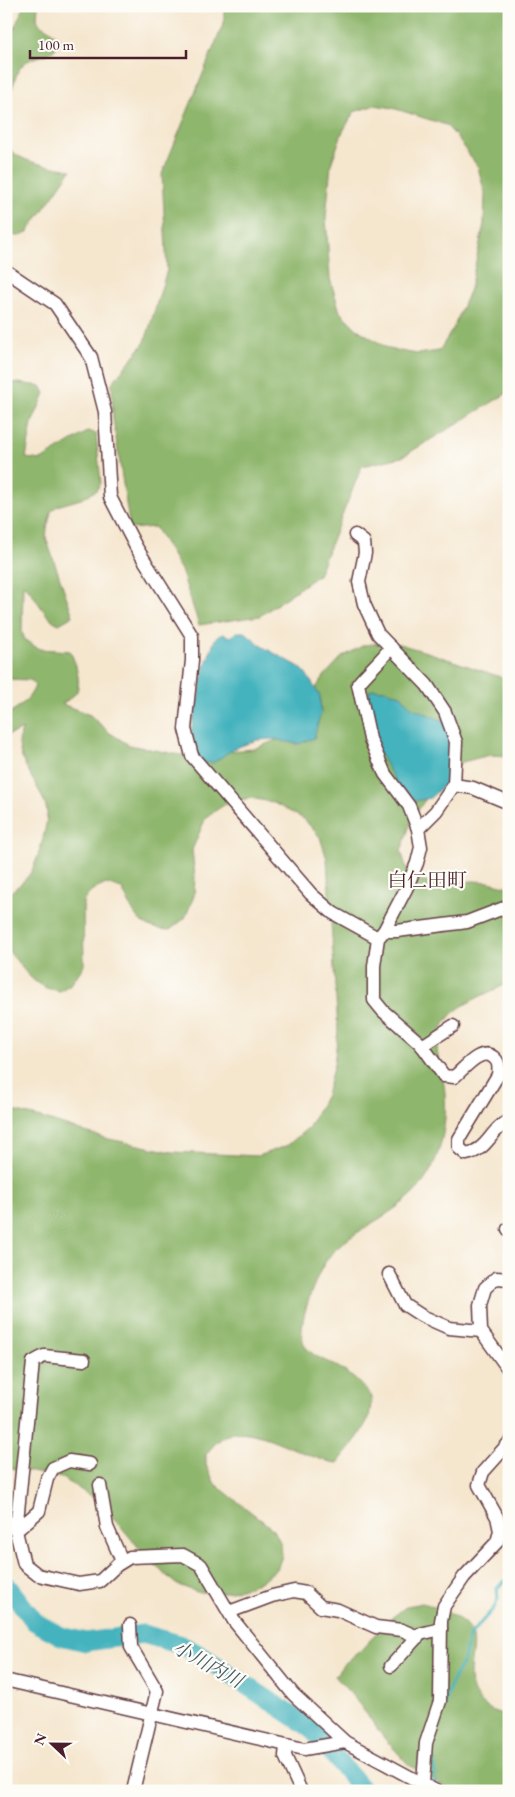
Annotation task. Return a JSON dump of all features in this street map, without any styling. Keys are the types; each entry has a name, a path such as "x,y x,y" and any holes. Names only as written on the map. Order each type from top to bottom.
{"street":[{"path":"6,271 55,304 91,357 105,412 110,496 136,547 192,636 192,660 185,729 192,756 311,894 334,913 381,935 397,931 467,922 509,906"},
{"path":"355,535 364,542 366,553 359,582 364,604 378,634 427,684 445,712 456,742 454,785 436,811 418,829"},
{"path":"391,647 358,684 370,739 385,774 409,806 418,829 421,847 417,863 381,935 374,966 374,1000 383,1011 422,1046 444,1076 454,1077 479,1055 488,1054 495,1058 499,1065 498,1075 459,1139 460,1148 466,1154 474,1153 482,1147 503,1123 509,1121"},
{"path":"454,785 473,788 509,803"},
{"path":"422,1046 453,1026"},
{"path":"390,1274 405,1304 422,1316 449,1328 481,1331"},
{"path":"509,1279 496,1278 485,1288 480,1305 481,1331 509,1370"},
{"path":"84,1360 44,1356 33,1362 16,1531 24,1564 38,1575 79,1584 100,1580 130,1557 183,1556 201,1565 229,1612 293,1694 345,1742 436,1791"},
{"path":"424,1784 426,1743 440,1701 441,1629 444,1606 455,1589 497,1542 500,1531 497,1517 479,1485 483,1472 509,1443"},
{"path":"16,1531 39,1511 47,1480 53,1468 69,1461 90,1464"},
{"path":"100,1484 106,1527 122,1562"},
{"path":"6,1520 16,1531"},
{"path":"229,1612 272,1596 294,1591 306,1593 321,1607 338,1610 376,1627 402,1630 418,1637"},
{"path":"130,1625 132,1646 157,1691 133,1791"},
{"path":"391,1666 420,1634 441,1629"},
{"path":"7,1680 304,1750 345,1742"},
{"path":"286,1746 285,1756 300,1791"}],"green space":[{"path":"24,6 38,6 37,18 39,23 61,40 53,51 25,63 20,68 6,109 6,42"},
{"path":"224,6 509,6 509,392 402,457 362,466 318,575 260,616 199,625 181,570 155,527 130,529 113,419 112,383 145,342 167,270 162,174 224,22","holes":["375,105 393,108 446,125 478,167 485,194 484,224 470,289 453,329 439,351 417,354 389,349 357,329 340,312 330,279 326,217 331,164 342,133 354,112"]},
{"path":"6,143 10,150 25,159 71,170 27,233 19,236 6,235"},
{"path":"6,378 10,382 41,386 45,393 32,423 26,458 41,460 89,431 96,434 101,483 97,490 81,499 57,506 51,512 47,529 46,538 73,616 59,624 53,621 23,584 22,632 25,640 39,649 70,651 76,667 78,685 75,694 62,704 90,715 110,733 129,745 180,755 254,749 281,738 325,675 342,657 364,645 392,642 509,680 509,756 490,755 462,762 432,791 413,816 401,851 407,870 423,882 473,881 489,882 509,887 509,983 461,1007 450,1016 443,1026 437,1046 445,1095 443,1136 437,1156 428,1175 419,1187 396,1208 343,1243 332,1253 320,1272 309,1299 302,1325 302,1337 307,1348 311,1353 348,1373 372,1397 369,1418 358,1437 338,1463 311,1456 269,1438 242,1433 230,1434 216,1442 206,1454 206,1465 215,1484 274,1530 281,1544 282,1556 277,1569 258,1583 241,1589 219,1593 197,1592 176,1584 151,1562 100,1502 62,1478 6,1467 6,1109 104,1138 172,1152 258,1156 288,1145 309,1127 326,1095 334,1064 338,1031 327,859 320,837 304,819 272,802 250,798 227,803 206,817 192,850 195,877 194,896 185,918 170,930 144,924 135,914 122,889 106,884 91,891 83,902 84,965 72,983 60,991 38,984 6,949 6,896 24,881 32,870 44,835 47,812 40,792 23,760 19,739 23,729 6,736 6,714 23,703 35,686 31,680 6,679"},
{"path":"422,1603 457,1618 471,1632 470,1675 473,1690 487,1707 501,1714 509,1715 509,1791 452,1791 409,1765 384,1738 357,1701 335,1676 343,1665 361,1650 389,1620 407,1606"}],"water":[{"path":"237,632 245,632 263,647 298,666 305,672 320,696 321,712 314,738 298,744 273,739 257,740 233,749 213,763 203,762 195,752 191,731 205,666 216,637 223,634 230,637"},
{"path":"373,689 385,690 401,695 411,707 447,724 455,759 446,783 430,798 411,802 398,786 375,745 369,691"}],"waterway":[{"path":"432,1785 435,1782 435,1772 431,1748 451,1683 464,1660 469,1636 494,1608 498,1599 497,1588 509,1578"},
{"name":"小川内川","path":"6,1584 35,1622 61,1636 86,1642 143,1634 182,1645 202,1656 311,1728 363,1791"}],"district":[{"name":"白仁田町","path":"427,880"}]}
